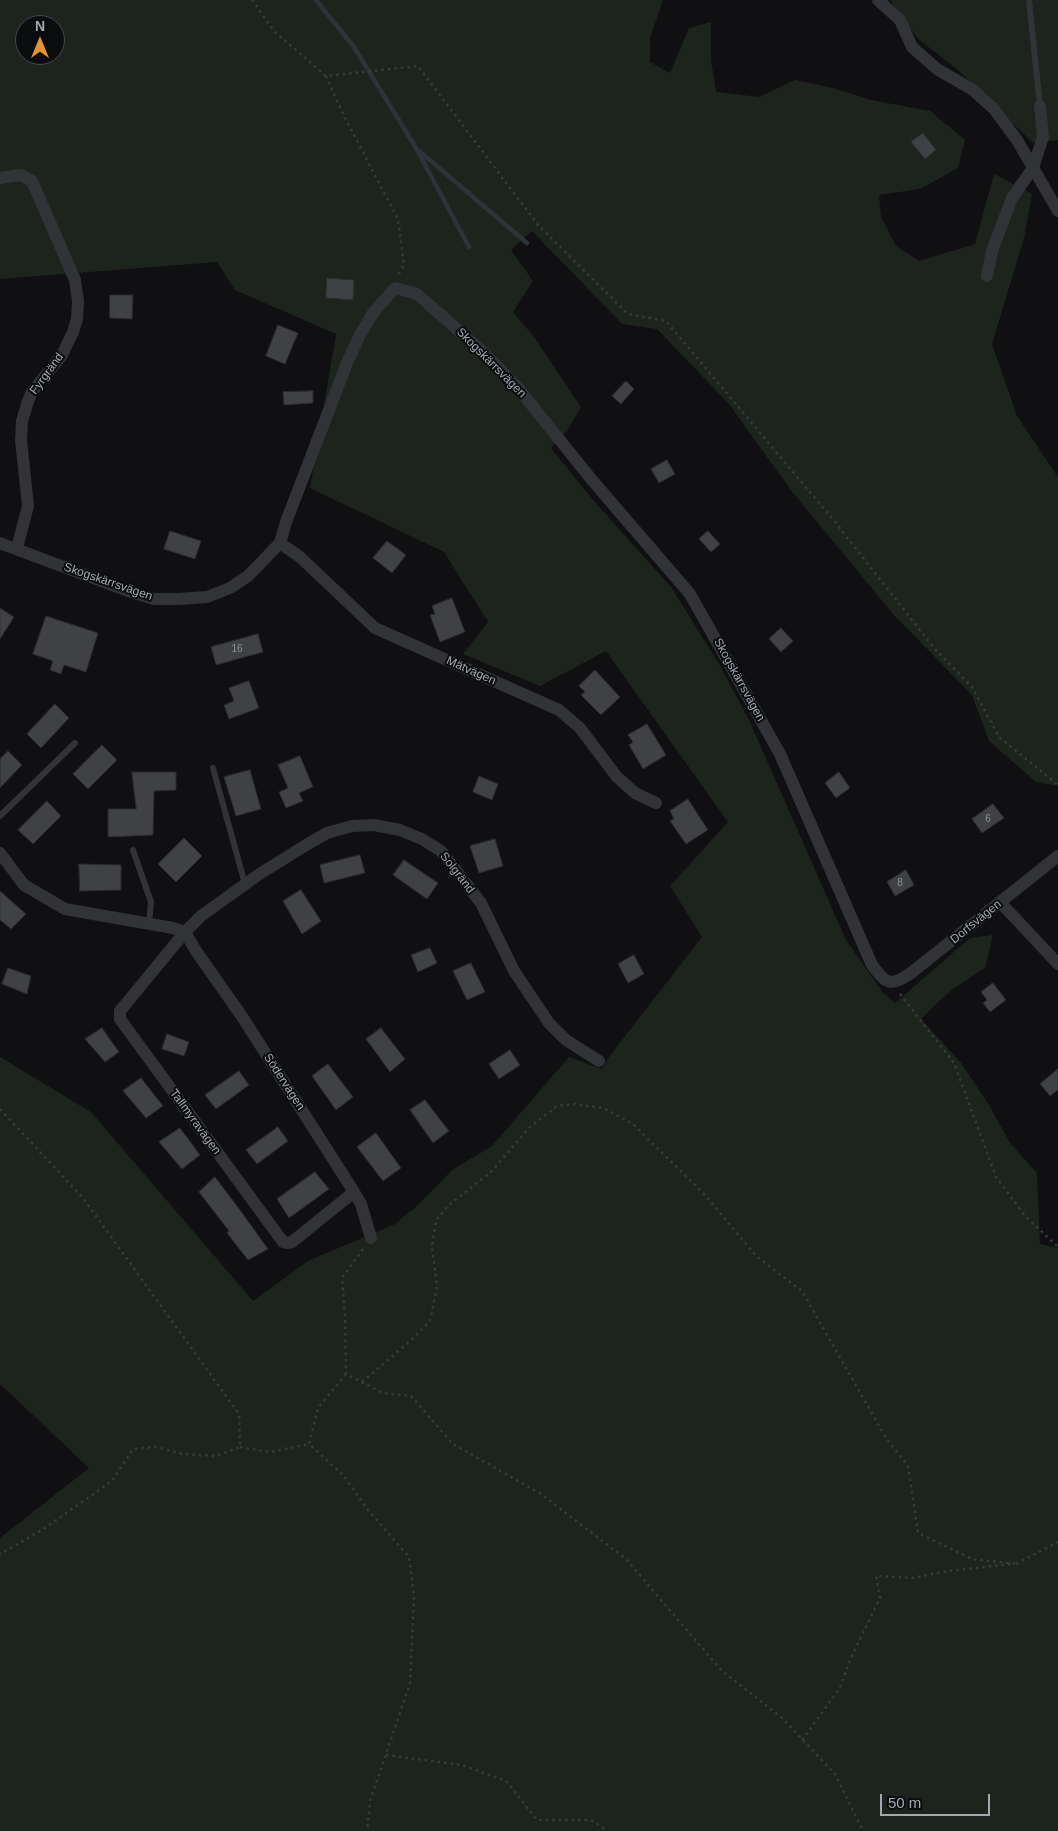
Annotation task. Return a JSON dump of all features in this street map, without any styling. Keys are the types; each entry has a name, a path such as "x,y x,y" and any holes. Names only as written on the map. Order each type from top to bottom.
{"street":[{"path":"878,0 900,20 912,48 937,69 973,90 994,109 1017,140 1058,211"},
{"path":"987,276 992,252 1012,198 1033,168 1043,137 1040,106"},
{"name":"Fyrgränd","path":"0,178 21,175 32,181 75,280 78,301 74,332 62,355 32,392 22,421 21,440 28,506 17,548"},
{"name":"Skogskärrsvägen","path":"0,543 154,599 207,597 230,588 248,576 280,543 286,522 354,349 373,313 395,288 417,294 483,352 518,388 592,480 690,594 780,754 872,965 883,979 890,982"},
{"name":"Mätvägen","path":"280,543 300,557 375,628 560,710 580,728 617,777 635,793 656,803"},
{"name":"Solgränd","path":"185,932 200,916 245,884 327,833 352,826 374,825 400,830 422,839 441,851 481,903 514,971 549,1023 566,1040 600,1061"},
{"name":"Dorfsvägen","path":"890,982 899,981 910,974 1058,856"},
{"path":"1,857 24,885 65,909 173,928 185,932"},
{"path":"1000,902 1058,964"},
{"name":"Södervägen","path":"185,932 354,1192 361,1204 371,1238"},
{"name":"Tallmyravägen","path":"185,932 120,1011 120,1019 283,1242 292,1242 354,1192"}],"lane":[{"path":"1029,0 1040,106"},
{"path":"0,816 75,743"},
{"path":"212,768 245,884"},
{"path":"133,850 151,902 149,924"}],"path":[{"path":"252,0 275,32 326,76 344,116 398,220 404,265 394,282 395,288"},
{"path":"326,76 418,66 538,225 628,314 666,321 835,522 934,648 972,687 999,737 1058,785"},
{"path":"890,982 954,1063 996,1177 1026,1217 1058,1247"},
{"path":"362,1382 409,1342 430,1321 437,1287 432,1246 436,1220 449,1205 491,1172 530,1127 557,1106 573,1104 603,1108 633,1124 705,1195 757,1256 802,1292 870,1413 886,1438 908,1466 918,1533 972,1559 1017,1564"},
{"path":"0,1110 83,1198 239,1414 240,1447"},
{"path":"308,1444 318,1408 346,1374 342,1278 371,1238"},
{"path":"346,1374 383,1393 411,1396 452,1444 541,1494 626,1559 721,1670 782,1718 835,1774 863,1831"},
{"path":"0,1554 42,1530 112,1481 133,1449 156,1447 182,1454 216,1456 240,1447 270,1452 308,1444"},
{"path":"308,1444 344,1476 367,1509 409,1557 414,1598 410,1683 370,1801 367,1831"},
{"path":"802,1740 840,1688 850,1660 880,1598 876,1576 913,1578 949,1571 1017,1564 1058,1542"},
{"path":"386,1755 462,1765 506,1781 537,1820 592,1820 608,1831"}],"shaded area":[{"path":"0,0 663,0 650,38 650,62 670,73 689,28 711,22 711,60 716,92 759,97 795,80 833,88 871,100 930,111 965,140 958,168 920,189 879,195 881,217 896,246 919,261 975,244 994,174 1032,194 1024,238 992,344 1017,416 1058,477 1058,786 1036,782 989,741 972,695 893,614 790,489 729,404 657,329 622,324 532,231 511,250 533,281 513,312 535,338 581,407 567,431 551,448 593,500 671,587 718,662 749,720 846,940 884,994 895,1003 970,938 993,935 985,968 950,991 921,1019 961,1063 989,1105 1010,1143 1037,1173 1040,1244 1058,1248 1058,1831 0,1831 0,1538 89,1468 0,1384 0,1057 91,1112 253,1301 308,1261 395,1224 418,1205 452,1170 492,1146 569,1057 602,1069 608,1058 702,937 670,886 728,822 606,651 540,686 463,654 488,622 444,552 310,488 336,334 235,290 217,262 0,279"},
{"path":"890,0 1058,0 1058,140 1033,143 958,70 917,38"}],"building":[{"path":"923,133 936,150 925,159 911,142"},
{"path":"327,278 354,280 353,300 326,298"},
{"path":"110,295 133,295 132,319 110,318"},
{"path":"278,325 298,333 285,364 266,356"},
{"path":"626,381 634,389 621,404 612,396"},
{"path":"313,391 313,403 284,405 283,392"},
{"path":"667,460 675,474 659,483 651,469"},
{"path":"170,531 201,541 195,559 164,549"},
{"path":"708,531 720,544 711,552 699,539"},
{"path":"387,541 406,555 392,573 373,558"},
{"path":"452,598 465,632 440,642 430,615 435,614 432,606"},
{"path":"0,608 14,617 0,639"},
{"path":"46,616 98,633 86,672 64,665 61,674 50,670 53,661 33,654"},
{"path":"781,628 793,641 781,652 769,639"},
{"path":"258,634 263,652 216,665 211,647"},
{"path":"595,670 620,697 601,715 581,695 585,692 579,686"},
{"path":"249,681 259,708 229,719 224,705 234,701 229,688"},
{"path":"55,704 69,718 41,748 27,734"},
{"path":"647,724 666,755 643,769 629,745 633,742 628,735"},
{"path":"102,745 117,760 88,789 73,774"},
{"path":"8,751 22,765 0,788 0,759"},
{"path":"300,756 313,787 299,793 303,801 286,808 279,792 288,788 278,765"},
{"path":"250,770 261,809 236,816 224,777"},
{"path":"132,772 176,772 176,790 154,791 153,835 108,837 108,809 136,809"},
{"path":"839,772 850,788 836,798 825,783"},
{"path":"479,776 498,784 492,800 473,792"},
{"path":"688,799 708,830 686,844 670,821 674,819 670,811"},
{"path":"47,801 61,816 33,844 18,830"},
{"path":"993,804 1004,818 982,833 972,819"},
{"path":"184,838 202,856 176,882 158,864"},
{"path":"495,839 503,866 479,873 470,846"},
{"path":"360,855 365,873 324,883 320,865"},
{"path":"404,860 438,883 427,899 393,875"},
{"path":"79,864 121,865 121,890 80,891"},
{"path":"906,870 914,885 895,896 887,882"},
{"path":"301,890 321,921 302,934 283,901"},
{"path":"0,891 26,914 11,929 0,920"},
{"path":"430,948 437,963 418,972 411,955"},
{"path":"634,955 644,974 628,983 618,964"},
{"path":"471,963 485,992 467,1000 453,971"},
{"path":"8,968 31,976 27,994 2,984"},
{"path":"993,983 1006,1000 990,1012 983,1003 987,1000 981,992"},
{"path":"102,1028 119,1052 105,1062 85,1039"},
{"path":"381,1028 405,1059 390,1072 366,1039"},
{"path":"167,1034 189,1042 184,1056 162,1049"},
{"path":"510,1050 520,1065 499,1079 489,1064"},
{"path":"328,1064 353,1097 336,1110 312,1076"},
{"path":"1058,1069 1058,1090 1050,1096 1040,1084"},
{"path":"239,1071 249,1085 216,1109 205,1095"},
{"path":"141,1078 163,1106 146,1118 123,1091"},
{"path":"425,1100 449,1131 433,1143 410,1110"},
{"path":"278,1127 288,1141 257,1164 246,1150"},
{"path":"180,1128 200,1155 182,1169 159,1142"},
{"path":"376,1133 401,1168 383,1181 357,1147"},
{"path":"315,1172 329,1189 289,1218 277,1199"},
{"path":"215,1177 268,1249 248,1260 227,1233 229,1231 199,1192"}],"waterway":[{"path":"316,0 354,47 416,148 469,247"},
{"path":"418,150 527,243"}]}
